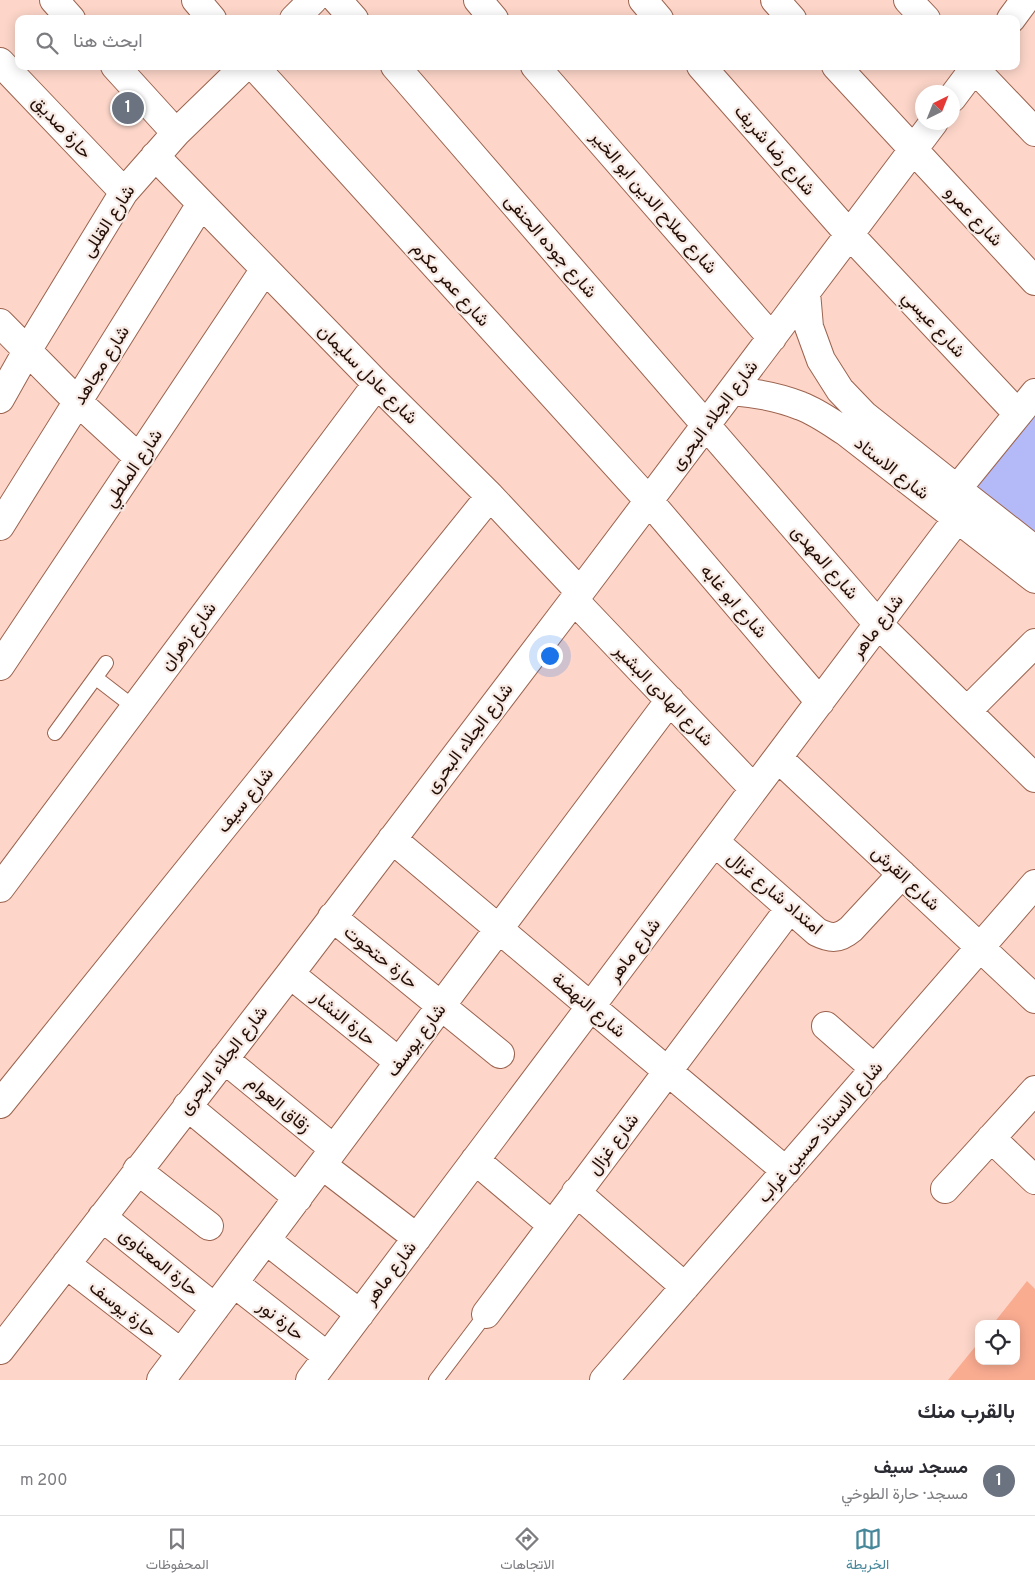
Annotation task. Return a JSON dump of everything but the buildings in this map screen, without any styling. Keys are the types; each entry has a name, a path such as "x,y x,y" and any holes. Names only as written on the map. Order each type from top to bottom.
{"street":[{"path":"54,0 67,15"},
{"path":"196,0 209,15"},
{"path":"298,15 313,0"},
{"path":"338,0 351,15"},
{"path":"478,0 491,15"},
{"path":"643,0 656,15"},
{"path":"775,0 788,15"},
{"path":"908,0 922,15"},
{"path":"1014,15 1025,0"},
{"name":"حارة صديق","path":"0,62 124,192"},
{"path":"119,70 176,133"},
{"name":"شارع القللى","path":"0,399 27,351 124,192 176,133 241,70"},
{"name":"شارع عمر مكرم","path":"258,70 649,501"},
{"name":"شارع جوده الحنفى","path":"398,70 706,425"},
{"name":"شارع صلاح الدين ابو الخير","path":"538,70 772,338"},
{"name":"شارع رضا شريف","path":"705,70 850,234"},
{"name":"شارع عمرو","path":"840,70 1035,281"},
{"path":"960,87 972,70"},
{"path":"977,70 1035,132"},
{"name":"شارع الجلاء البحرى","path":"0,1350 290,974 928,130"},
{"name":"شارع عادل سليمان","path":"155,156 377,384 490,496 577,596"},
{"name":"شارع مجاهد","path":"0,526 201,204"},
{"name":"شارع عيسي","path":"850,234 1027,403"},
{"name":"شارع الملطي","path":"0,666 265,268"},
{"name":"شارع الاستاد","path":"806,292 810,327 821,360 840,390 864,415 887,448 958,519 1035,579"},
{"path":"0,323 78,402 139,458"},
{"name":"شارع زهران","path":"0,888 377,384"},
{"name":"شارع الاستاد","path":"732,391 780,398 803,406 846,432 887,448 956,489 1035,550"},
{"path":"956,489 1027,403"},
{"name":"شارع المهدى","path":"706,425 878,624 1035,778"},
{"name":"شارع سيف","path":"0,1104 490,496"},
{"name":"شارع ابو غابه","path":"649,501 820,702"},
{"name":"شارع ماهر","path":"310,1380 958,519"},
{"name":"شارع الهادى البشير","path":"577,596 670,700 754,789"},
{"path":"967,712 1035,643"},
{"name":"شارع يوسف","path":"175,1370 215,1308 670,700"},
{"name":"شارع القرش","path":"778,758 1035,999"},
{"name":"شارع النهضة","path":"392,839 786,1171"},
{"name":"امتداد شارع غزال","path":"715,842 817,932 825,936 835,937 844,935 902,874"},
{"name":"شارع الاستاذ حسين غراب","path":"604,1380 1035,884"},
{"name":"شارع غزال","path":"486,1314 790,908"},
{"name":"حارة حتحوت","path":"332,917 500,1054"},
{"name":"حارة النشار","path":"290,974 399,1062"},
{"path":"826,1026 875,1069"},
{"name":"زقاق العوام","path":"224,1059 417,1238"},
{"path":"945,1189 1035,1090"},
{"path":"187,1106 298,1198"},
{"path":"991,1138 1035,1180"},
{"path":"475,1160 552,1225"},
{"path":"137,1170 209,1226"},
{"path":"576,1192 685,1286"},
{"name":"حارة المعناوى","path":"102,1217 215,1308"},
{"path":"266,1240 360,1314"},
{"name":"حارة يوسف","path":"66,1264 175,1370"},
{"name":"حارة نور","path":"234,1283 327,1356"}],"lane":[{"path":"55,733 106,663"},
{"path":"96,678 135,708"},
{"name":"شارع غزال","path":"436,1380 486,1314"}],"shaded area":[{"path":"1035,392 1035,563 957,489"}],"place":[{"name":"مسجد سيف","path":"128,108"}]}
